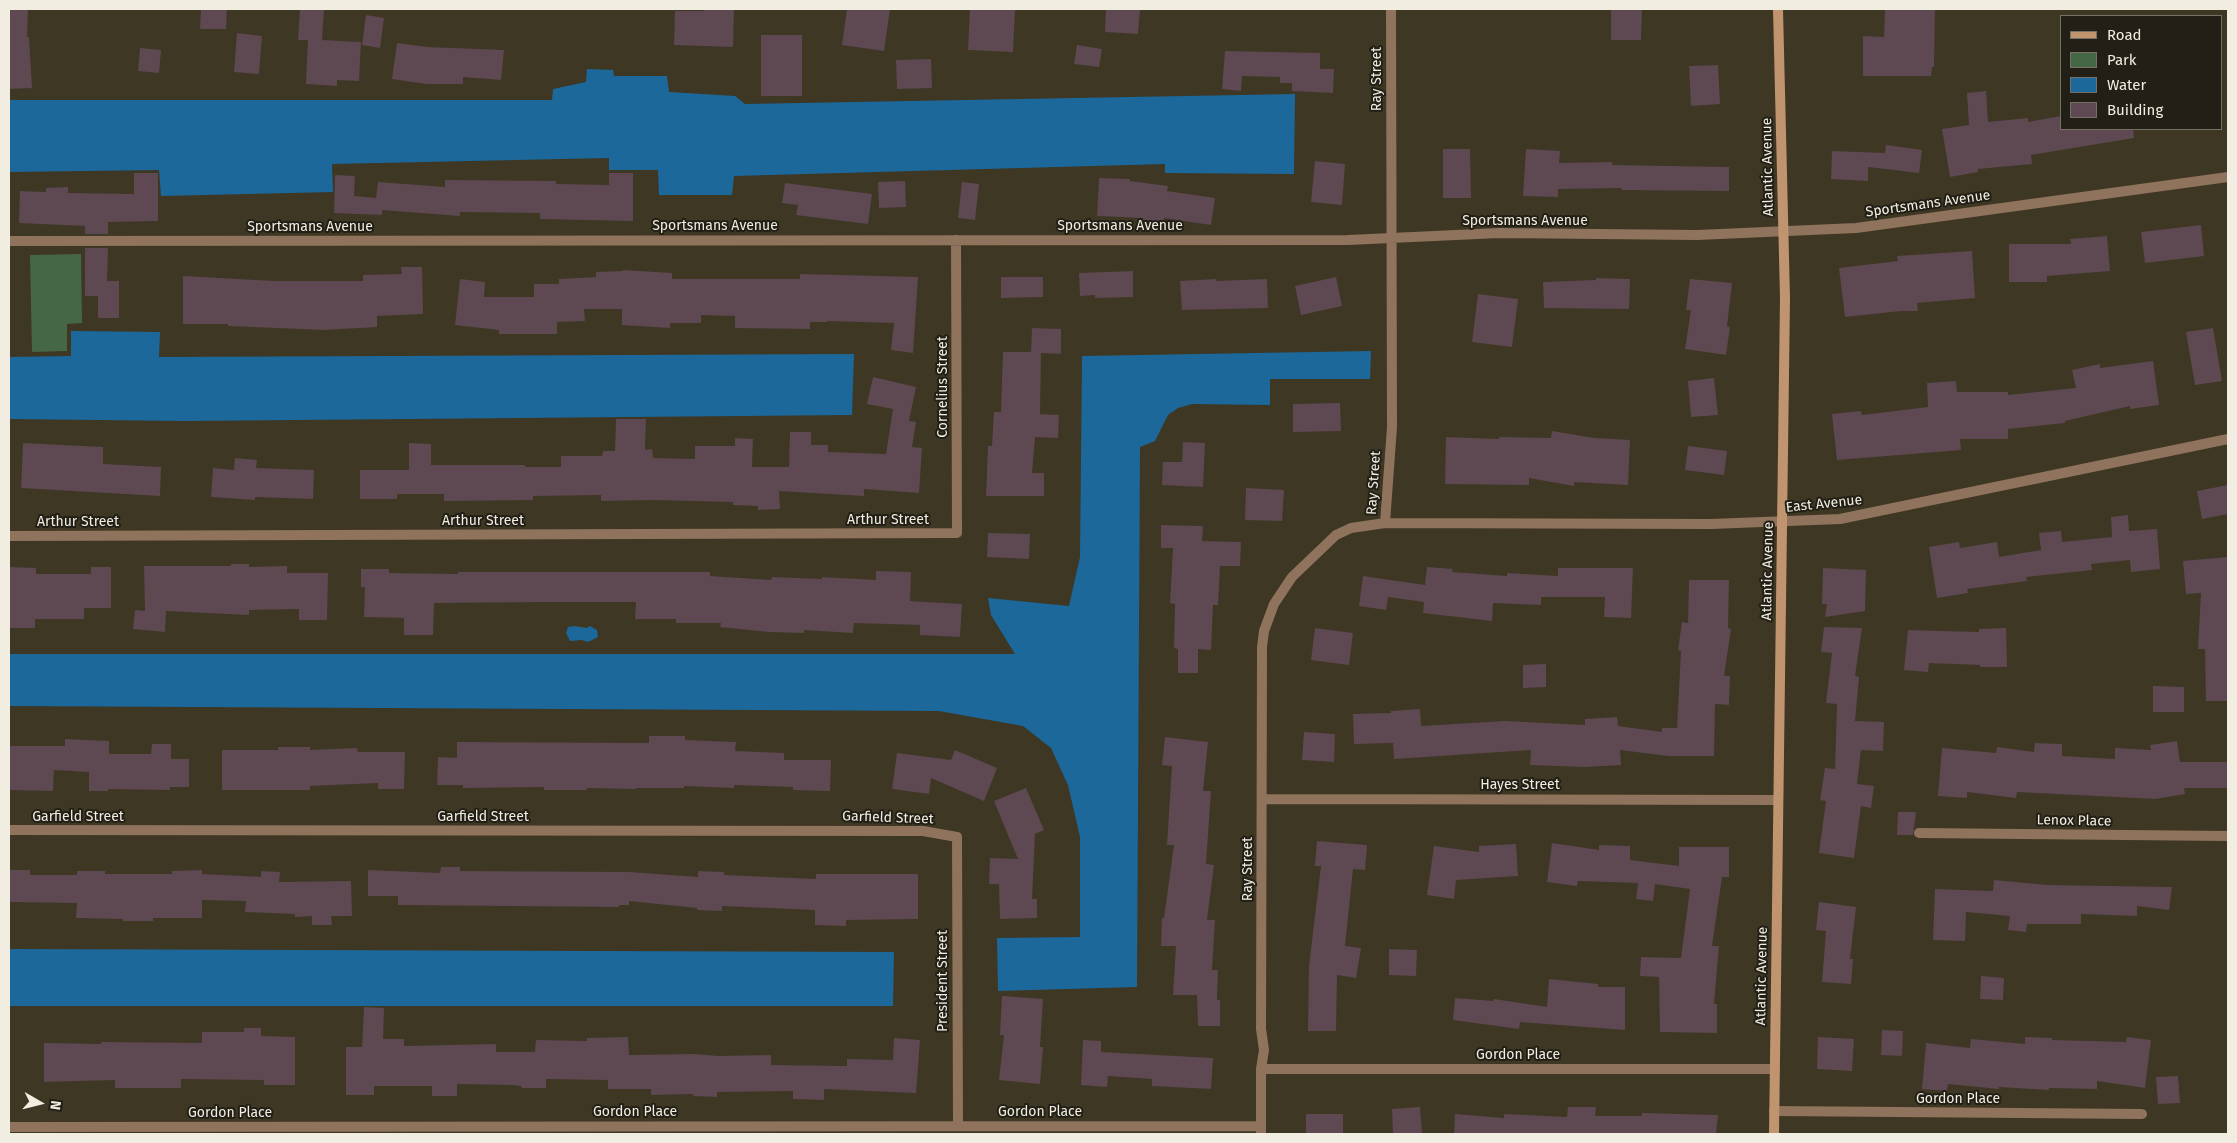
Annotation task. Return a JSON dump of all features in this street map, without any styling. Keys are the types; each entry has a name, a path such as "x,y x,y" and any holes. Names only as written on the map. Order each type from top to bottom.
{"main road":[{"name":"Atlantic Avenue","path":"1774,1134 1785,298 1778,9"}],"street":[{"name":"Ray Street","path":"1261,1130 1261,1069 1264,1050 1261,1029 1262,647 1264,631 1274,604 1292,577 1336,535 1351,528 1385,523 1392,427 1391,9"},
{"name":"Sportsmans Avenue","path":"9,241 1348,240 1499,234 1697,235 1856,228 2228,177"},
{"name":"Cornelius Street","path":"956,240 957,534"},
{"name":"East Avenue","path":"1385,523 1712,524 1840,519 2228,439"},
{"name":"Arthur Street","path":"9,536 957,534"},
{"name":"Hayes Street","path":"1262,799 1778,800"},
{"name":"Garfield Street","path":"9,830 923,831 957,837"},
{"name":"Lenox Place","path":"1919,833 2228,836"},
{"name":"President Street","path":"957,837 958,1126"},
{"name":"Gordon Place","path":"1261,1069 1775,1069"},
{"name":"Gordon Place","path":"1774,1111 2142,1114"},
{"name":"Gordon Place","path":"9,1127 958,1126 1019,1130 1261,1130"}],"green space":[{"path":"81,254 82,323 67,324 67,351 32,352 30,255"}],"water":[{"path":"587,69 613,70 614,76 667,76 669,92 735,96 745,104 1295,94 1294,174 1165,173 1165,164 734,176 732,195 659,195 658,170 609,170 609,158 332,164 333,192 161,196 159,170 9,172 9,100 552,100 553,89 586,82"},
{"path":"71,331 160,332 159,357 854,354 852,415 186,421 9,419 9,357 71,356"},
{"path":"1371,351 1370,379 1270,379 1270,405 1192,404 1178,408 1168,415 1155,441 1140,447 1137,987 998,991 997,938 1080,937 1080,837 1068,785 1051,748 1023,726 939,711 9,706 9,654 1015,654 991,615 988,598 1069,606 1080,557 1082,356"},
{"path":"590,626 597,630 598,637 588,642 582,640 570,641 566,633 568,627 587,628"},
{"path":"9,949 894,952 893,1006 9,1006"}],"building":[{"path":"9,9 28,9 27,37 29,37 32,88 9,89"},
{"path":"201,9 227,9 226,29 200,29"},
{"path":"300,9 324,9 322,40 361,42 359,81 337,80 337,86 306,84 308,40 298,40"},
{"path":"705,9 734,9 733,47 674,45 675,11 704,11"},
{"path":"847,9 890,9 884,51 842,45"},
{"path":"970,9 1015,9 1013,52 968,50"},
{"path":"1106,9 1140,9 1138,34 1105,32"},
{"path":"1611,9 1642,9 1641,40 1611,40"},
{"path":"1885,9 1935,9 1934,67 1932,67 1931,76 1863,76 1863,36 1884,37"},
{"path":"366,15 384,18 380,48 362,45"},
{"path":"237,33 262,36 259,74 234,72"},
{"path":"761,35 802,35 802,96 761,96"},
{"path":"397,43 427,47 504,50 501,80 463,77 463,84 426,84 392,79"},
{"path":"1077,45 1102,49 1099,67 1074,64"},
{"path":"140,48 161,50 159,73 138,71"},
{"path":"1225,51 1320,53 1320,69 1334,69 1333,93 1292,91 1292,83 1280,83 1280,77 1242,76 1241,91 1222,89"},
{"path":"931,59 932,88 897,89 896,60"},
{"path":"1718,65 1720,104 1691,106 1689,66"},
{"path":"1986,91 1988,122 2028,118 2028,122 2060,116 2060,130 2133,130 2134,138 2031,155 2032,164 1978,169 1978,172 1950,177 1942,129 1969,125 1967,93"},
{"path":"1886,145 1922,150 1919,173 1868,167 1868,181 1831,179 1832,151 1885,153"},
{"path":"1443,149 1470,149 1471,198 1443,198"},
{"path":"1526,149 1560,151 1559,163 1612,162 1612,165 1729,167 1729,191 1621,190 1622,188 1558,189 1558,197 1523,196"},
{"path":"1315,161 1345,164 1342,205 1311,202"},
{"path":"134,173 158,173 158,221 108,222 108,234 85,234 85,226 19,223 20,191 46,192 46,188 68,187 68,193 134,194"},
{"path":"609,173 633,173 633,221 540,219 540,213 460,212 460,216 382,210 382,215 334,213 335,175 355,176 354,196 376,198 378,182 445,187 445,180 556,181 556,184 609,185"},
{"path":"1099,178 1130,179 1130,181 1168,186 1167,191 1215,198 1211,225 1164,218 1164,222 1143,220 1143,218 1097,216"},
{"path":"905,181 906,207 879,208 878,182"},
{"path":"962,182 979,184 975,220 958,218"},
{"path":"785,183 872,194 868,224 796,215 798,205 782,203"},
{"path":"2201,225 2204,256 2145,263 2141,232"},
{"path":"2107,236 2110,271 2047,276 2047,282 2009,282 2009,244 2071,244 2070,239"},
{"path":"85,248 108,248 107,281 119,281 119,318 98,318 98,296 85,296"},
{"path":"1972,251 1975,298 1917,303 1918,311 1845,317 1839,268 1898,261 1897,256"},
{"path":"401,267 422,267 423,314 377,316 377,327 324,330 228,326 228,324 183,324 183,276 275,281 363,281 363,275 402,274"},
{"path":"623,270 672,273 672,279 800,279 800,274 918,277 913,353 891,350 894,323 827,321 810,322 810,329 735,328 735,316 701,315 701,323 670,323 670,328 622,325 622,309 584,309 585,321 557,322 557,334 499,334 499,330 455,325 460,279 485,282 484,297 534,297 534,284 559,284 559,279 596,277 596,272"},
{"path":"1133,271 1133,297 1095,298 1095,295 1080,296 1079,273"},
{"path":"1001,277 1043,277 1043,297 1001,298"},
{"path":"1336,277 1342,306 1301,315 1295,286"},
{"path":"1596,278 1630,279 1629,309 1544,308 1543,282 1596,280"},
{"path":"1216,279 1216,281 1267,279 1268,308 1182,310 1180,281"},
{"path":"1690,279 1732,283 1727,326 1730,327 1726,355 1685,349 1691,310 1686,310"},
{"path":"1478,294 1518,299 1512,347 1472,342"},
{"path":"1032,328 1061,329 1061,354 1041,353 1040,414 1059,415 1058,438 1035,437 1032,473 1044,473 1044,496 986,496 988,446 992,446 994,412 1001,412 1003,352 1031,352"},
{"path":"2213,328 2222,381 2195,385 2186,332"},
{"path":"2153,361 2159,405 2130,409 2130,406 2065,421 2065,423 2008,429 2008,439 1960,439 1961,450 1837,460 1832,414 1861,411 1862,415 1928,407 1927,383 1956,381 1957,392 2008,392 2008,395 2076,388 2072,370 2100,364 2100,368"},
{"path":"873,377 916,387 909,421 916,422 912,447 922,448 919,493 864,489 864,496 779,491 780,509 758,510 758,506 733,505 733,502 601,501 601,495 533,496 533,500 444,501 444,494 397,494 397,499 360,499 360,470 409,470 409,443 431,444 431,465 561,467 561,456 602,456 603,451 615,451 616,419 646,419 645,450 652,449 653,458 695,459 695,446 735,446 735,438 753,439 752,467 789,467 790,432 811,432 811,445 828,445 828,452 886,454 893,409 867,404"},
{"path":"1714,378 1718,415 1691,417 1688,381"},
{"path":"1340,403 1341,431 1293,432 1293,404"},
{"path":"1552,431 1594,438 1630,440 1628,485 1574,482 1574,486 1529,478 1529,485 1445,484 1446,437 1551,438"},
{"path":"1183,442 1205,443 1203,487 1162,485 1163,462 1182,462"},
{"path":"23,443 103,447 103,464 161,467 160,496 21,488"},
{"path":"1688,446 1727,451 1724,475 1685,470"},
{"path":"235,458 257,460 256,468 314,470 313,499 255,497 255,500 211,497 213,468 234,470"},
{"path":"2228,485 2228,514 2202,519 2197,491"},
{"path":"1246,488 1284,490 1282,521 1245,520"},
{"path":"2128,515 2129,531 2157,529 2160,569 2131,572 2130,560 2091,564 2092,570 2026,577 2027,581 1967,589 1968,593 1937,598 1929,547 1959,542 1960,548 1997,542 1999,557 2041,550 2039,533 2061,531 2062,542 2112,537 2111,517"},
{"path":"1161,525 1203,526 1202,541 1241,542 1240,566 1220,566 1218,605 1213,605 1211,650 1198,649 1198,673 1178,673 1178,649 1174,648 1175,604 1170,603 1173,548 1161,548"},
{"path":"988,533 1030,534 1029,559 987,557"},
{"path":"2228,557 2228,701 2206,701 2205,649 2198,649 2201,593 2186,594 2183,561"},
{"path":"231,564 249,564 249,567 287,566 287,573 328,573 327,620 299,620 299,609 249,610 249,615 166,611 165,632 133,629 135,610 145,611 144,566 231,566"},
{"path":"9,567 36,568 36,574 91,574 91,567 111,567 111,608 84,608 84,619 35,619 35,628 9,628"},
{"path":"1427,567 1453,569 1452,572 1507,576 1507,573 1558,576 1558,568 1633,568 1631,618 1604,617 1605,597 1541,597 1541,605 1493,603 1492,621 1423,613 1424,602 1388,597 1386,610 1359,606 1363,576 1425,585"},
{"path":"1823,568 1866,570 1865,611 1825,617 1827,604 1822,604"},
{"path":"361,569 389,569 389,573 458,574 458,572 710,572 710,576 771,580 772,577 822,579 822,577 876,580 876,571 911,572 910,601 962,604 960,637 920,635 920,625 854,623 853,633 804,630 804,633 720,627 721,623 676,623 676,619 635,619 636,602 434,603 433,635 404,635 404,618 364,617 365,587 361,587"},
{"path":"1689,580 1729,580 1728,628 1731,629 1724,676 1730,676 1729,705 1715,704 1714,756 1668,756 1620,750 1621,765 1585,767 1530,765 1531,750 1394,759 1393,743 1354,744 1353,714 1391,713 1391,711 1420,709 1421,726 1505,721 1585,725 1585,719 1617,717 1618,726 1662,732 1662,728 1677,728 1681,651 1678,650 1682,622 1688,623"},
{"path":"1824,627 1862,628 1855,676 1859,677 1855,721 1884,722 1883,751 1861,750 1857,784 1874,786 1871,808 1861,806 1854,858 1819,853 1826,801 1820,800 1825,768 1835,769 1837,704 1826,703 1832,653 1821,652"},
{"path":"1315,628 1353,633 1349,665 1311,660"},
{"path":"2006,628 2007,667 1929,663 1928,672 1904,670 1908,630 1979,632 1979,629"},
{"path":"1546,664 1546,687 1523,688 1523,665"},
{"path":"2153,686 2184,687 2184,712 2153,712"},
{"path":"1304,732 1335,734 1334,762 1302,760"},
{"path":"649,736 685,736 685,740 736,742 735,751 784,753 784,760 831,760 830,791 793,790 793,787 734,785 734,788 684,786 684,788 544,790 544,787 463,788 463,785 437,785 438,757 457,758 457,742 649,743"},
{"path":"1165,737 1208,742 1203,791 1211,791 1206,864 1214,865 1207,920 1215,920 1212,970 1218,970 1217,1000 1220,1000 1220,1026 1198,1026 1197,995 1173,995 1176,946 1161,946 1162,918 1164,918 1174,845 1167,845 1172,766 1162,765"},
{"path":"65,739 109,741 109,754 151,754 152,744 171,744 171,759 189,759 189,787 170,787 170,790 108,789 108,791 89,791 89,772 54,770 53,791 9,790 9,746 65,746"},
{"path":"2177,741 2180,762 2228,762 2228,788 2184,788 2185,794 2155,799 2017,792 2016,798 1967,792 1967,798 1938,796 1942,748 1996,753 1997,747 2034,752 2035,743 2062,744 2062,756 2115,759 2115,748 2151,750 2150,745"},
{"path":"278,747 310,747 310,750 357,748 358,752 405,752 404,789 378,789 378,783 310,786 310,790 222,790 222,750 278,750"},
{"path":"955,750 997,768 984,801 931,778 929,794 892,789 897,753 951,760"},
{"path":"1026,788 1044,830 1035,834 1032,899 1037,899 1037,918 1000,919 999,884 989,884 990,858 1018,859 994,801"},
{"path":"1898,812 1916,812 1913,835 1897,835"},
{"path":"1317,841 1367,845 1365,870 1353,869 1345,946 1361,948 1356,978 1337,975 1336,1031 1308,1031 1309,966 1321,866 1315,866"},
{"path":"1552,843 1599,850 1599,845 1630,846 1630,860 1679,866 1679,847 1729,847 1729,877 1722,877 1712,946 1719,946 1714,1004 1717,1004 1717,1033 1660,1032 1659,977 1640,976 1641,957 1681,958 1690,889 1655,884 1653,901 1636,899 1638,883 1578,881 1577,886 1547,882"},
{"path":"1516,844 1518,876 1456,880 1454,899 1427,895 1434,846 1479,852 1479,846"},
{"path":"441,867 460,867 460,871 629,872 698,877 698,871 724,872 724,875 816,879 816,874 918,874 918,919 846,920 846,926 815,925 815,910 722,906 722,911 697,910 697,908 629,901 629,905 619,905 619,907 398,905 398,896 368,896 368,870 440,873"},
{"path":"9,870 30,870 30,875 77,875 77,871 105,871 105,874 172,874 172,871 202,870 202,874 261,877 261,871 280,872 279,882 351,881 352,916 331,916 332,925 312,925 312,916 295,917 295,914 245,912 246,901 202,900 202,918 153,918 153,921 123,921 123,919 76,918 77,903 9,902"},
{"path":"1994,880 2047,885 2172,887 2169,910 2137,906 2137,916 2081,914 2081,924 2027,924 2026,932 2008,930 2010,916 1966,912 1965,941 1933,940 1935,889 1993,891"},
{"path":"1819,902 1856,907 1850,959 1853,959 1851,984 1822,982 1826,931 1816,930"},
{"path":"1389,949 1417,950 1416,976 1389,975"},
{"path":"1981,976 2004,978 2003,1000 1980,999"},
{"path":"1549,979 1598,984 1598,987 1625,987 1625,1030 1520,1022 1519,1029 1453,1020 1455,998 1493,1001 1494,999 1547,1007"},
{"path":"1002,996 1043,999 1040,1047 1043,1047 1040,1084 999,1080 1004,1035 1000,1035"},
{"path":"364,1007 384,1008 383,1039 404,1039 404,1046 496,1044 496,1052 535,1052 536,1040 587,1041 587,1038 628,1037 629,1055 771,1055 771,1065 847,1066 847,1059 893,1060 894,1038 920,1040 916,1093 824,1089 824,1100 793,1099 793,1091 717,1092 717,1097 693,1096 693,1094 651,1095 651,1089 608,1089 608,1080 546,1079 546,1088 522,1088 521,1086 513,1085 457,1084 457,1096 432,1096 432,1086 374,1086 374,1095 346,1095 346,1047 362,1047"},
{"path":"244,1028 261,1028 261,1036 295,1037 295,1085 264,1085 264,1080 181,1079 181,1088 115,1088 115,1080 44,1082 44,1043 202,1043 202,1032 244,1032"},
{"path":"1882,1030 1903,1031 1902,1056 1881,1055"},
{"path":"1818,1037 1854,1039 1852,1071 1817,1069"},
{"path":"2025,1037 2052,1038 2052,1040 2126,1042 2127,1037 2151,1040 2145,1088 2097,1081 2097,1089 2049,1088 2049,1090 1999,1087 1999,1089 1948,1084 1947,1091 1922,1089 1926,1043 1970,1048 1971,1039 2025,1044"},
{"path":"1083,1040 1101,1041 1101,1052 1213,1058 1211,1089 1152,1086 1152,1079 1108,1076 1107,1087 1081,1085"},
{"path":"2178,1076 2180,1103 2158,1104 2156,1077"},
{"path":"1420,1107 1422,1134 1393,1134 1392,1109"},
{"path":"1568,1107 1596,1107 1595,1116 1642,1116 1642,1113 1718,1115 1716,1134 1454,1134 1455,1114 1504,1118 1504,1114 1567,1117"},
{"path":"1306,1114 1343,1114 1343,1134 1306,1134"}]}
